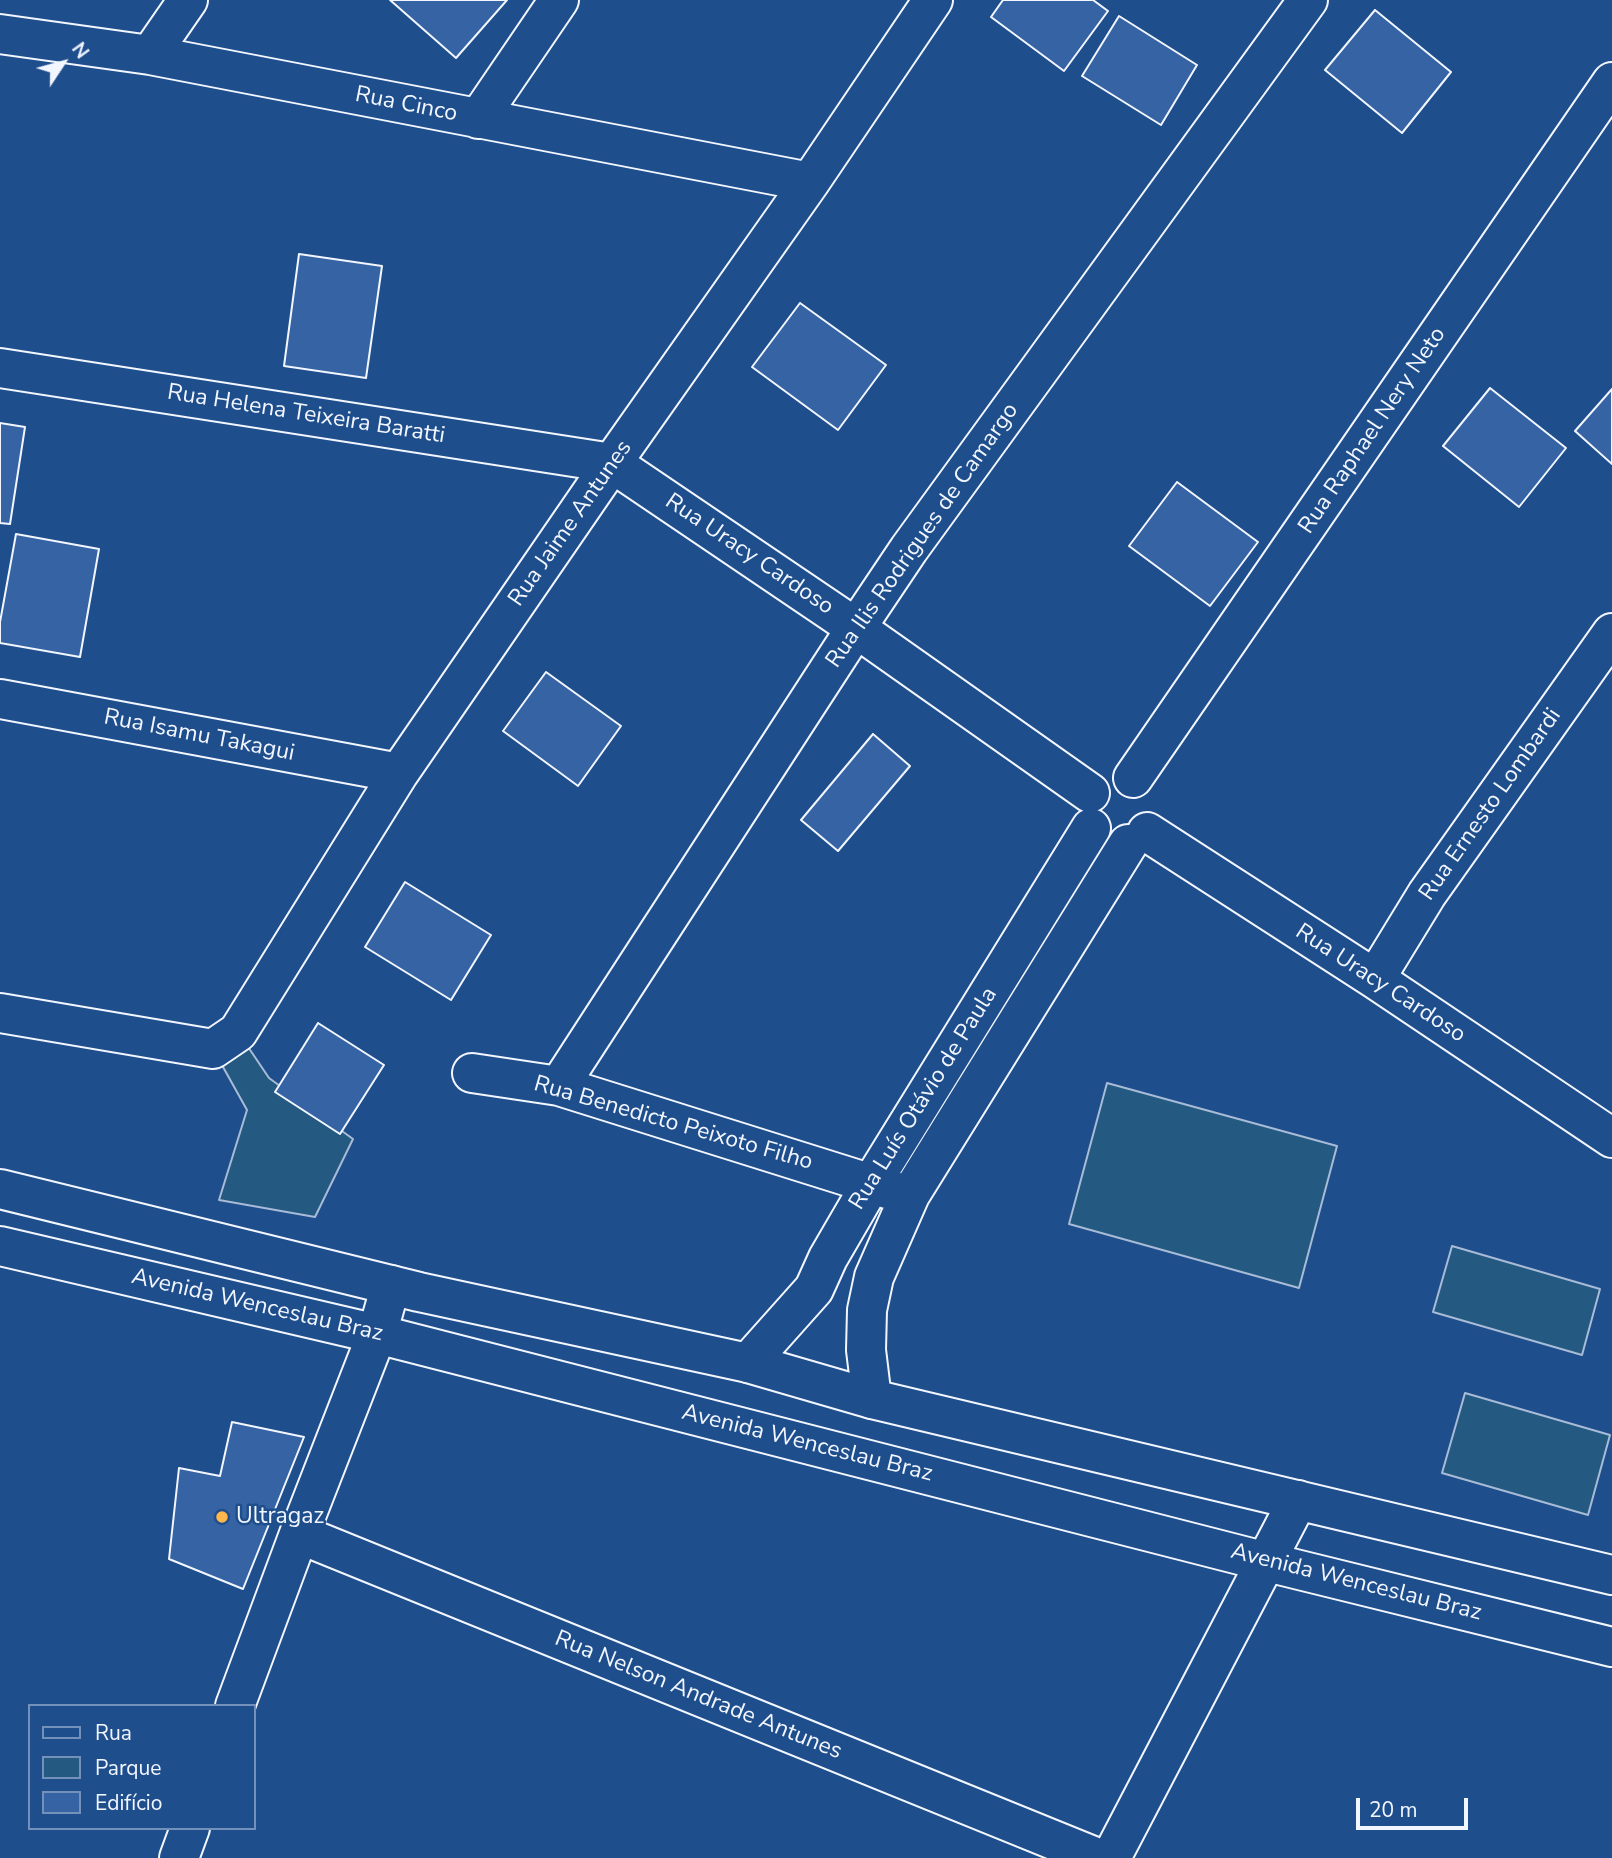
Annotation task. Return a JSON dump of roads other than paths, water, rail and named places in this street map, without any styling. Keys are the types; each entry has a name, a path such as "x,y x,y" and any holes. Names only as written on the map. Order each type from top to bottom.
{"street":[{"path":"150,55 187,0"},
{"path":"478,119 559,0"},
{"name":"Rua Jaime Antunes","path":"0,1013 213,1049 238,1032 399,772 810,182 933,0"},
{"name":"Rua Ilis Rodrigues de Camargo","path":"559,1086 917,537 1308,0"},
{"name":"Rua Cinco","path":"0,34 150,55 810,182"},
{"name":"Rua Raphael Nery Neto","path":"1133,778 1612,82"},
{"name":"Rua Helena Teixeira Baratti","path":"0,368 612,463"},
{"name":"Rua Uracy Cardoso","path":"612,463 856,628 1091,811"},
{"name":"Rua Ernesto Lombardi","path":"1376,979 1427,894 1612,633"},
{"name":"Rua Isamu Takagui","path":"0,698 399,772"},
{"path":"1109,778 1133,778 1144,785 1152,796 1153,821 1137,838 1114,844 1101,838 1091,811 1098,784 1109,778"},
{"name":"Rua Luís Otávio de Paula","path":"748,1363 814,1289 828,1258 1091,811"},
{"name":"Rua Uracy Cardoso","path":"1137,838 1376,979 1612,1138"},
{"name":"Rua Luís Otávio de Paula","path":"872,1399 866,1350 867,1310 874,1277 910,1195 1137,838"},
{"name":"Rua Benedicto Peixoto Filho","path":"472,1073 559,1086 910,1195"},
{"path":"0,1189 391,1285 748,1363 872,1399 1612,1575"},
{"name":"Avenida Wenceslau Braz","path":"0,1246 377,1334 1267,1562 1612,1647"},
{"path":"236,1704 377,1334 391,1285"},
{"path":"1111,1858 1298,1500"},
{"name":"Rua Nelson Andrade Antunes","path":"299,1534 1098,1858"},
{"path":"179,1858 189,1830"}],"place":[{"name":"Ultragaz","path":"222,1517"}]}
